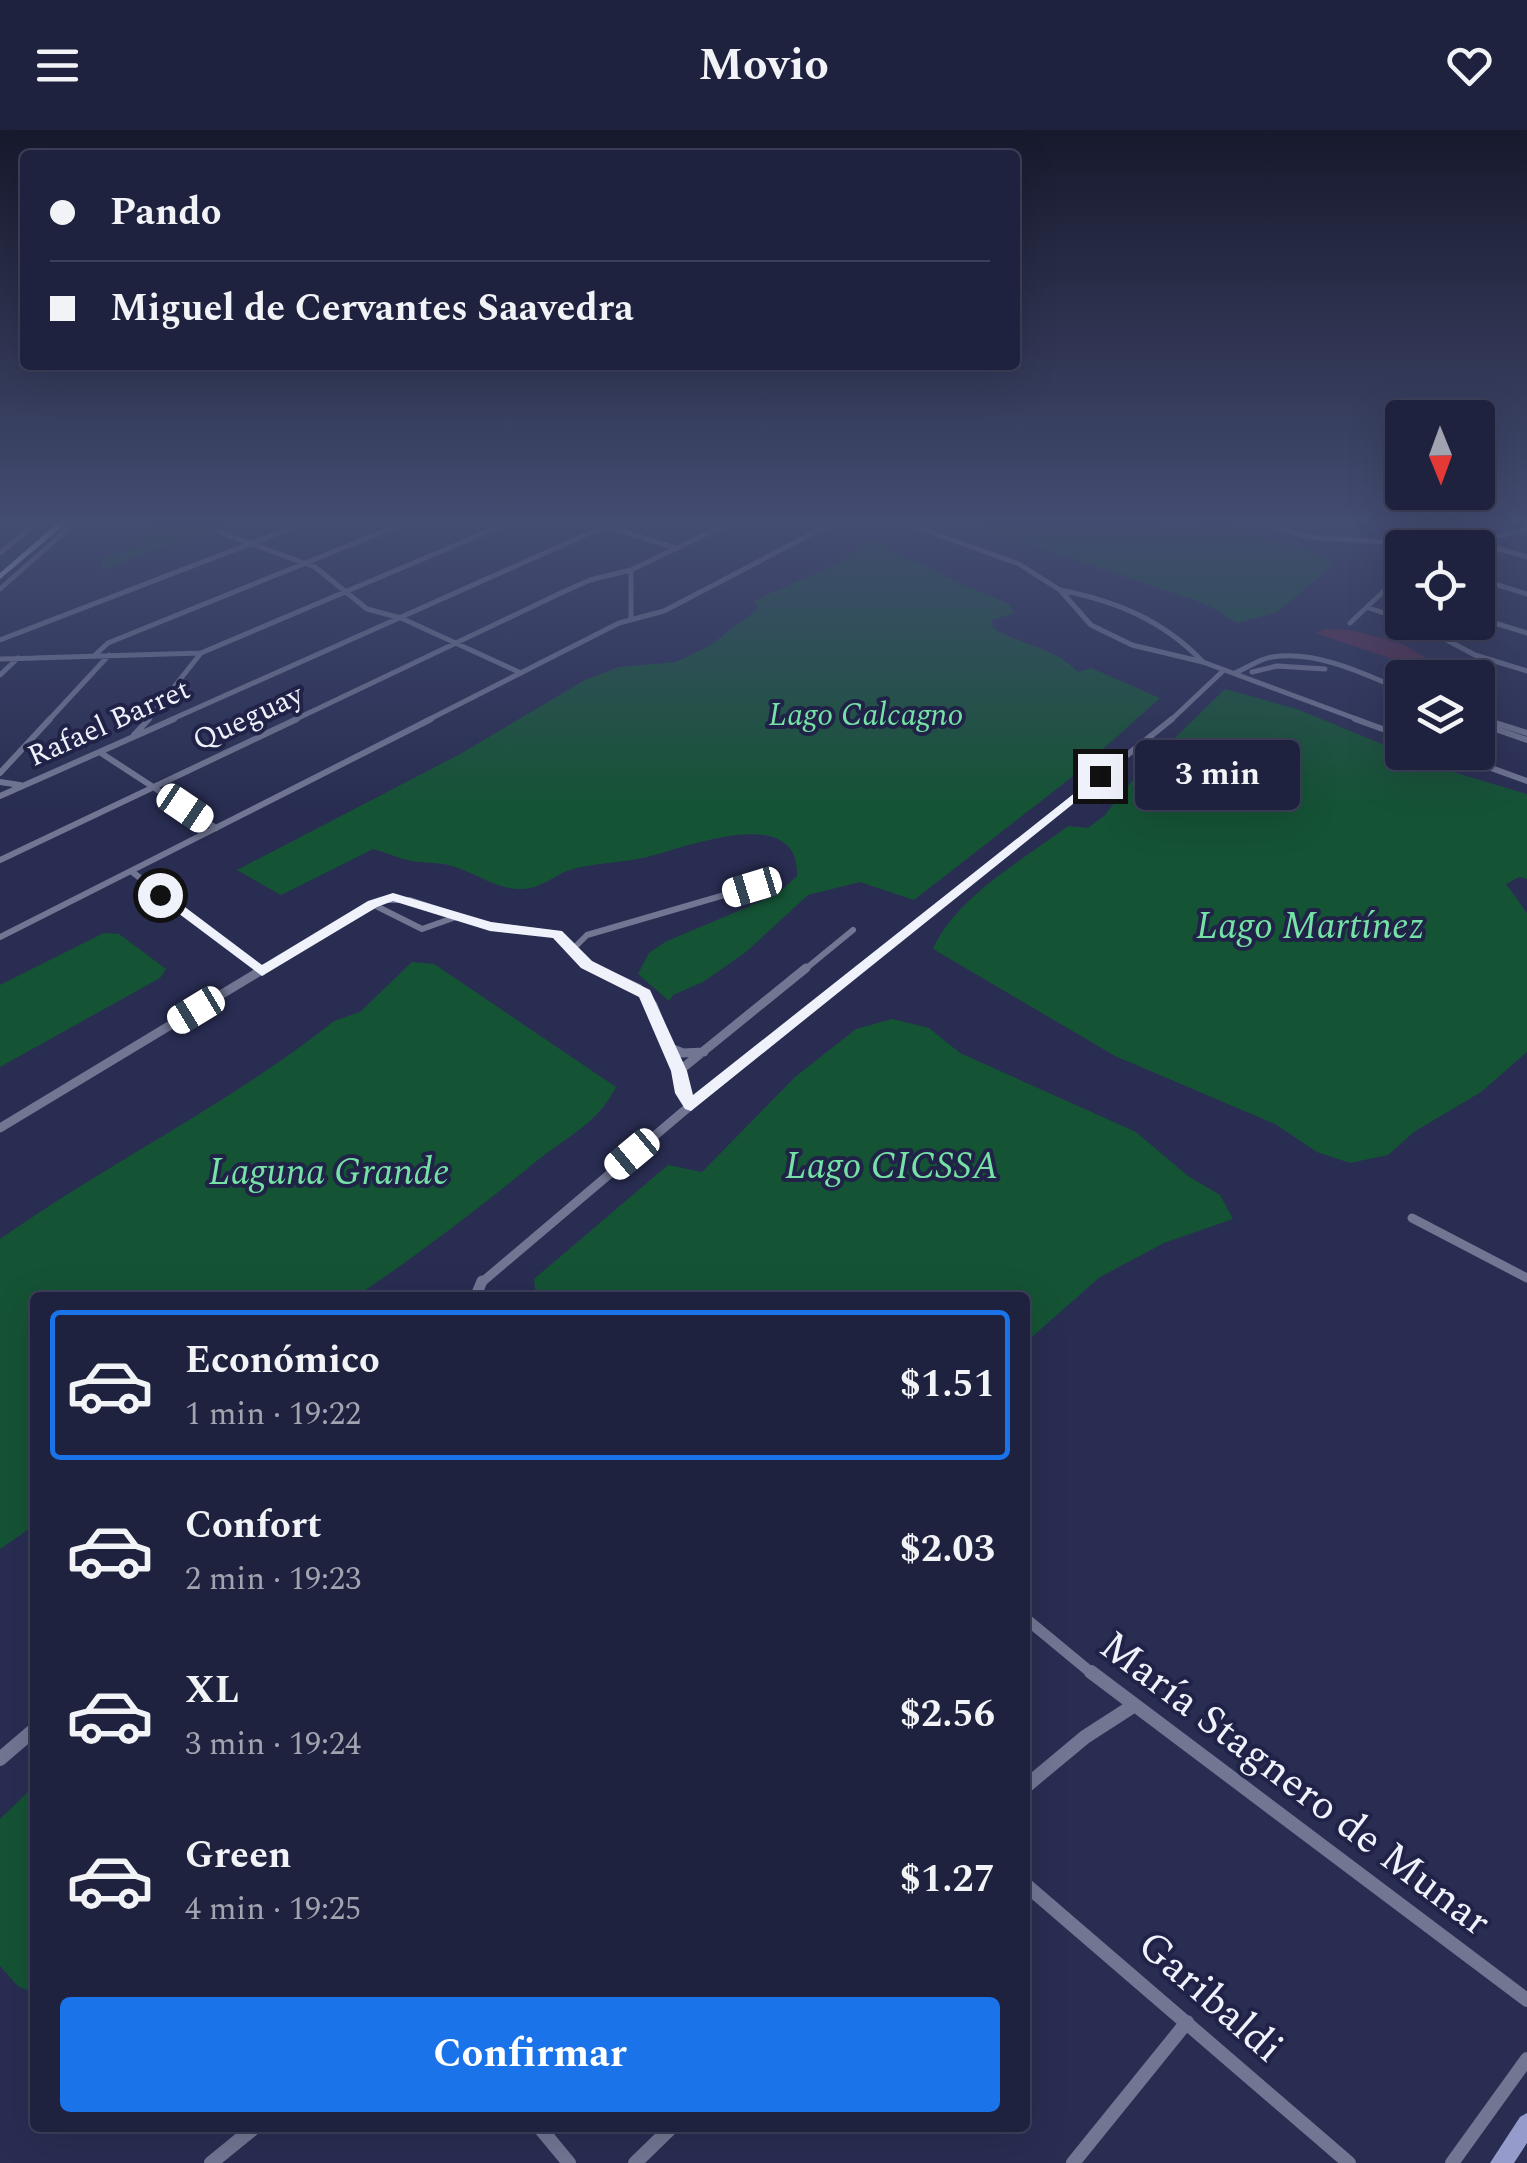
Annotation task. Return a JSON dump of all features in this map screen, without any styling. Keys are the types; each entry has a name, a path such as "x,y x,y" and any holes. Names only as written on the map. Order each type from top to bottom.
{"main road":[{"path":"1501,2163 1527,2124"}],"street":[{"path":"0,640 65,615"},
{"path":"95,655 108,642 176,615"},
{"path":"0,658 202,653 291,615"},
{"path":"389,615 521,673"},
{"name":"Rafael Barret","path":"0,796 408,615"},
{"name":"Queguay","path":"0,860 517,615"},
{"path":"632,615 632,619"},
{"path":"0,938 521,673 632,619 649,615"},
{"path":"1082,615 1109,635 1155,653 1202,662 1385,730"},
{"path":"1142,615 1177,636 1202,662"},
{"path":"1350,623 1360,615"},
{"path":"1495,623 1527,633"},
{"path":"1448,640 1527,671"},
{"path":"131,738 202,653"},
{"path":"0,773 109,655"},
{"path":"0,675 18,658"},
{"path":"477,1292 482,1279 691,1105 1232,673 1294,666 1356,675 1385,686"},
{"path":"141,726 150,730"},
{"path":"1495,726 1527,736"},
{"path":"101,752 216,828"},
{"path":"1495,769 1527,781"},
{"path":"0,782 23,786"},
{"path":"131,871 262,971"},
{"path":"0,1128 372,904 393,897 490,926 586,935 752,887"},
{"path":"372,904 418,931 435,930 456,917"},
{"path":"679,1071 852,930"},
{"path":"557,934 586,965 645,994 691,1105"},
{"path":"571,951 586,935"},
{"path":"668,1047 682,1052 705,1052"},
{"path":"1412,1218 1527,1278"},
{"name":"María Stagnero de Munar","path":"1030,1622 1133,1706 1527,2000"},
{"path":"1030,1783 1085,1737 1133,1706"},
{"path":"0,1759 30,1733"},
{"name":"Garibaldi","path":"1030,1888 1350,2163"},
{"path":"1073,2163 1187,2022"},
{"path":"1452,2163 1527,2059"},
{"path":"210,2163 249,2132"},
{"path":"543,2132 569,2163"},
{"path":"635,2163 667,2132"}],"shaded area":[{"path":"1325,629 1351,630 1403,644 1430,660 1395,660 1315,633"}],"water":[{"name":"Lago Calcagno","path":"750,615 1008,615 992,620 993,628 1058,657 1078,672 1091,668 1160,698 1072,777 914,900 860,882 808,895 746,952 669,1001 638,974 649,953 665,942 776,895 797,876 793,853 780,840 736,835 643,858 576,868 540,885 521,889 501,886 448,865 410,861 373,849 281,895 237,870 460,754 585,680 619,667 676,662 709,646"},
{"path":"1224,615 1267,615 1237,623"},
{"name":"Lago Martínez","path":"1225,689 1297,709 1385,745 1385,770 1446,770 1527,794 1527,879 1519,877 1506,884 1527,913 1527,1052 1481,1092 1414,1132 1388,1155 1350,1163 1317,1152 1275,1124 1115,1056 933,949 957,913 974,896 1068,826 1088,828 1104,816 1136,776"},
{"path":"104,933 119,934 166,969 160,978 0,1067 0,985"},
{"name":"Laguna Grande","path":"412,962 434,964 616,1087 579,1130 362,1292 30,1292 30,1528 0,1549 0,1239 253,1079 334,1021 360,1012"},
{"name":"Lago CICSSA","path":"892,1019 929,1028 960,1053 1136,1132 1188,1176 1220,1195 1233,1219 1164,1243 1100,1277 1030,1339 1030,1292 535,1292 534,1279 668,1165 702,1172 795,1077 856,1029"},
{"path":"30,1790 30,1992 18,1986 0,1966 0,1819"}],"route":[{"path":"160,895 262,971 380,899 393,897 471,922 557,934 586,965 634,985 645,994 691,1105 1100,776"}]}
